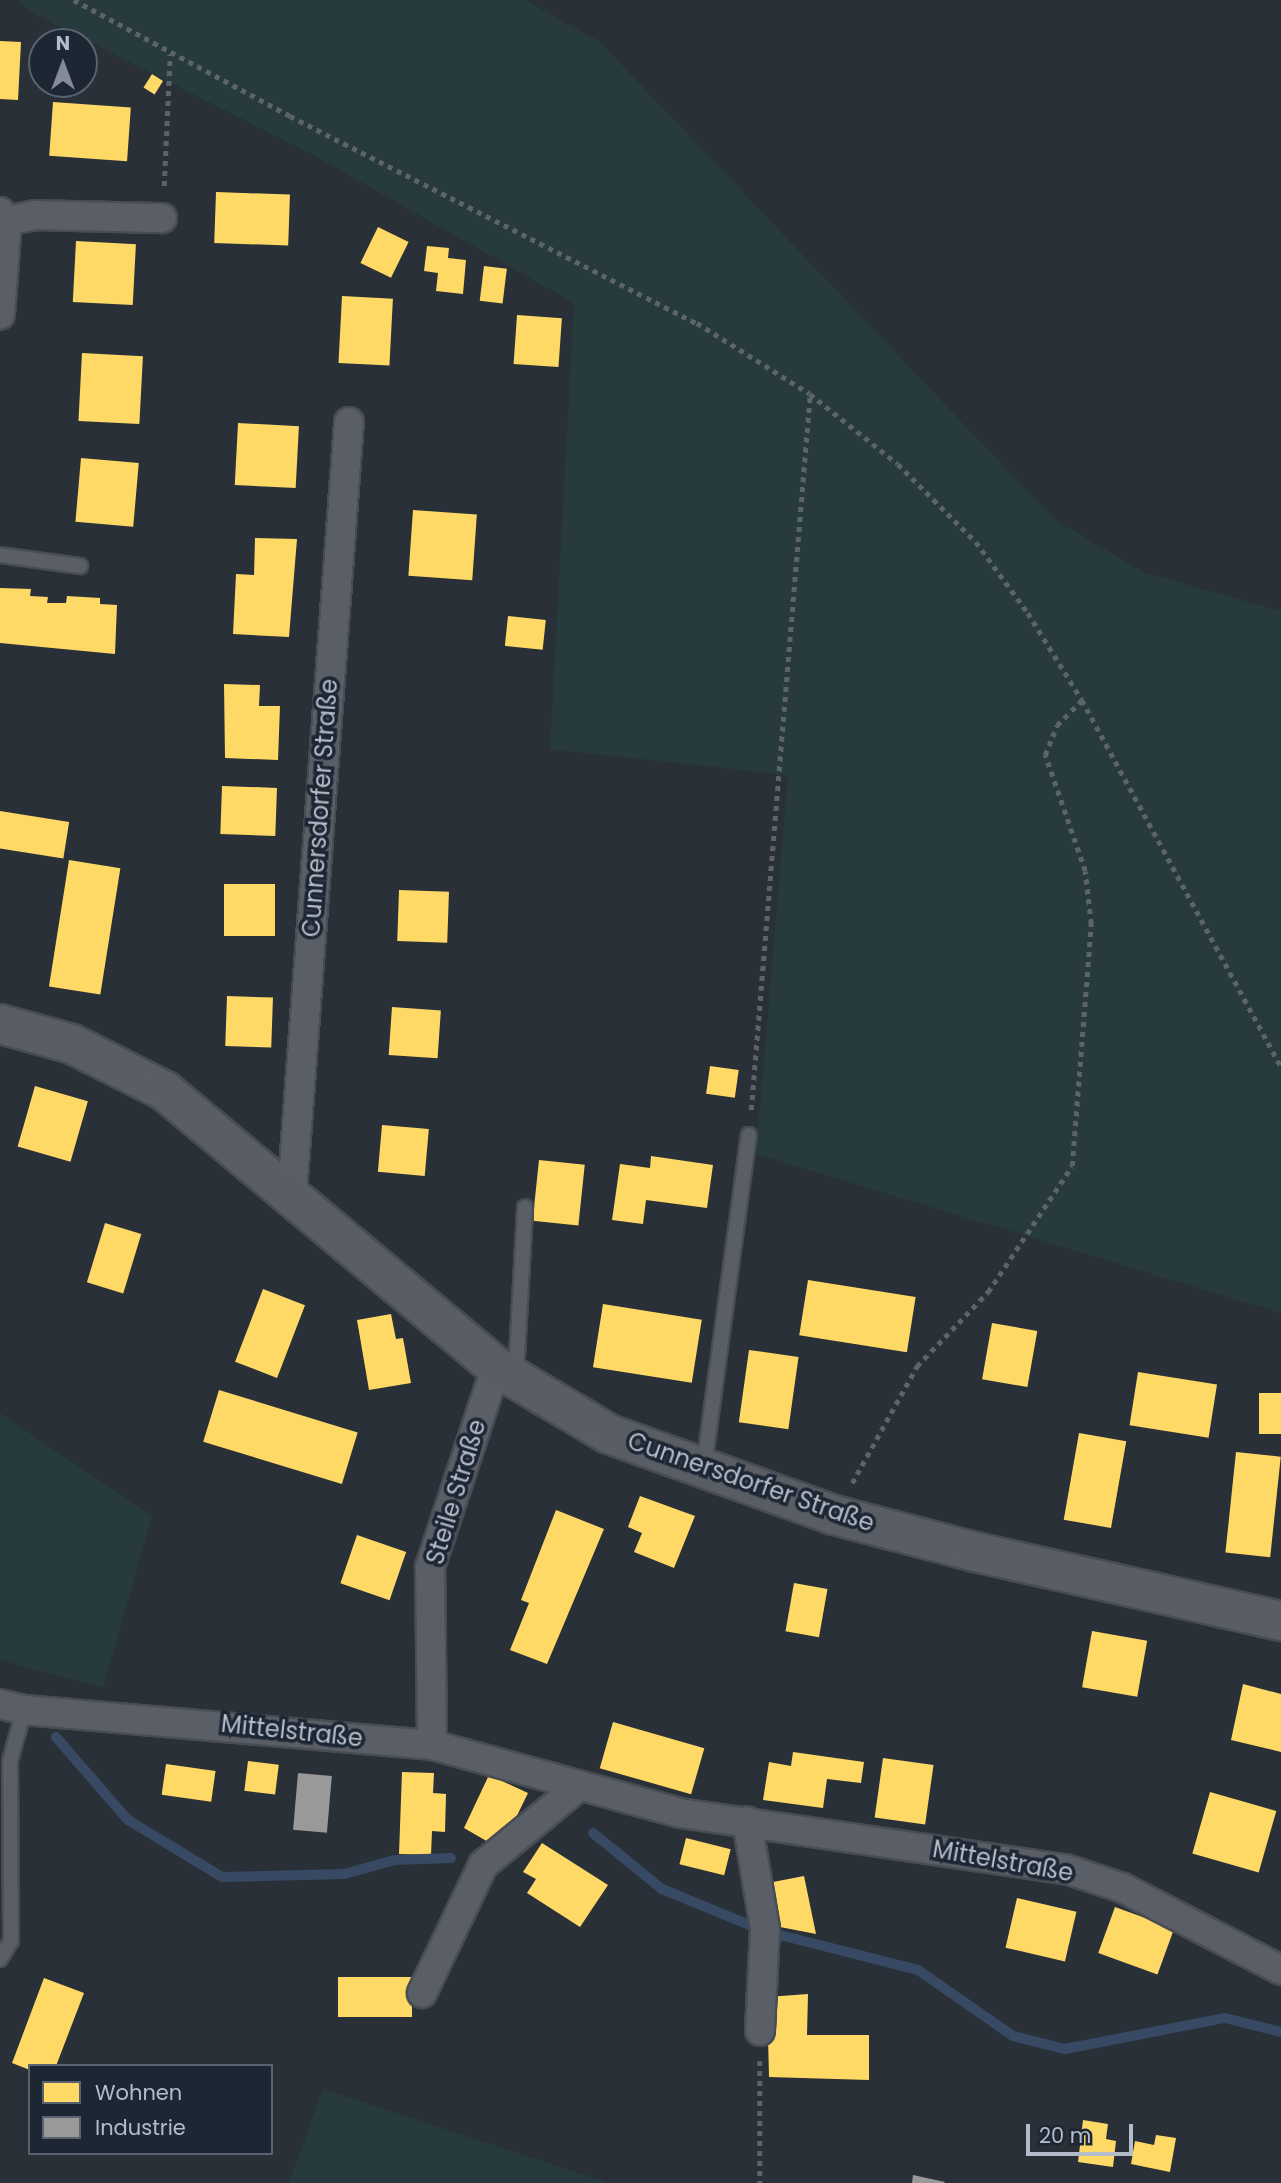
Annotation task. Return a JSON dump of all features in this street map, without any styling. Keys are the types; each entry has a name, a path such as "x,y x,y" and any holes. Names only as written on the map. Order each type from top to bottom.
{"street":[{"path":"0,315 4,217 35,215 162,218"},
{"name":"Cunnersdorfer Straße","path":"292,1193 349,422"},
{"name":"Cunnersdorfer Straße","path":"0,1024 72,1044 165,1091 292,1193 506,1373 609,1434 834,1515 975,1552 1281,1621"},
{"name":"Steile Straße","path":"432,1745 430,1567 506,1373"},
{"name":"Mittelstraße","path":"12,1707 432,1745 680,1812 1066,1869 1123,1888 1281,1970"},
{"path":"422,1993 484,1865 579,1786"},
{"path":"747,1821 765,1928 760,2031"}],"lane":[{"path":"0,555 80,566"},
{"path":"704,1468 749,1135"},
{"path":"506,1373 525,1207"},
{"path":"0,1959 11,1941 12,1707"}],"path":[{"path":"74,0 170,54 698,323 810,394 898,464 976,542 1028,613 1082,700 1281,1068"},
{"path":"162,218 170,54"},
{"path":"749,1135 783,762 810,394"},
{"path":"834,1515 917,1366 988,1292 1073,1166 1091,924 1084,871 1045,755 1057,725 1082,700"},
{"path":"760,2031 760,2183"}],"green space":[{"path":"17,0 524,0 599,41 1055,520 1143,572 1281,611 1281,1313 756,1154 788,775 550,749 574,303 310,153 98,46 98,28 63,28 31,12"},
{"path":"0,1413 152,1516 103,1688 0,1660"},
{"path":"323,2089 604,2181 289,2183"}],"building: Wohnen":[{"path":"0,41 21,42 18,100 0,99"},
{"path":"152,74 163,81 155,94 144,88"},
{"path":"53,102 131,107 127,161 49,156"},
{"path":"216,192 290,195 288,246 214,243"},
{"path":"378,227 409,242 391,278 360,263"},
{"path":"76,241 136,244 133,305 73,302"},
{"path":"427,246 449,248 448,258 466,260 463,294 436,291 438,273 424,271"},
{"path":"484,266 507,269 503,304 480,301"},
{"path":"342,296 393,299 389,366 338,363"},
{"path":"517,315 562,318 558,367 514,364"},
{"path":"82,353 143,356 139,424 78,421"},
{"path":"238,423 299,426 296,488 235,485"},
{"path":"81,458 139,463 133,527 75,522"},
{"path":"413,510 477,514 472,580 408,576"},
{"path":"255,538 297,539 289,637 233,634 236,574 254,575"},
{"path":"0,588 31,589 30,596 48,597 47,603 66,603 67,596 100,598 100,604 117,605 115,654 0,643"},
{"path":"508,616 546,620 543,650 505,646"},
{"path":"224,684 260,685 259,706 280,706 278,760 225,758"},
{"path":"222,786 277,788 275,836 220,834"},
{"path":"0,811 69,822 63,858 0,848"},
{"path":"69,860 120,868 100,995 49,986"},
{"path":"224,884 275,884 275,936 224,936"},
{"path":"399,890 449,892 447,943 397,941"},
{"path":"227,996 273,998 271,1048 225,1046"},
{"path":"392,1007 441,1010 438,1058 389,1055"},
{"path":"710,1066 739,1070 735,1098 706,1094"},
{"path":"35,1086 88,1101 71,1162 18,1147"},
{"path":"382,1125 429,1129 425,1176 378,1172"},
{"path":"651,1156 713,1165 707,1208 646,1200 643,1224 612,1220 620,1164 650,1168"},
{"path":"539,1160 585,1165 578,1225 533,1221"},
{"path":"105,1223 141,1234 123,1293 87,1282"},
{"path":"808,1280 916,1297 907,1352 799,1335"},
{"path":"263,1289 305,1305 277,1378 235,1362"},
{"path":"603,1304 702,1320 692,1383 593,1367"},
{"path":"391,1314 396,1339 403,1338 411,1383 369,1390 357,1320"},
{"path":"992,1323 1037,1331 1027,1387 982,1379"},
{"path":"749,1350 799,1357 788,1429 739,1422"},
{"path":"1138,1372 1217,1385 1209,1438 1130,1425"},
{"path":"219,1390 358,1432 342,1484 203,1442"},
{"path":"1259,1393 1281,1393 1281,1434 1259,1434"},
{"path":"1079,1433 1126,1441 1111,1528 1064,1520"},
{"path":"1236,1452 1281,1457 1270,1557 1225,1552"},
{"path":"640,1496 695,1516 674,1568 634,1552 642,1533 628,1527"},
{"path":"556,1510 604,1529 547,1664 510,1650 529,1603 521,1600"},
{"path":"357,1535 406,1552 390,1600 340,1583"},
{"path":"794,1583 827,1589 819,1637 785,1631"},
{"path":"1092,1631 1147,1641 1137,1697 1082,1687"},
{"path":"1243,1684 1281,1694 1281,1752 1231,1740"},
{"path":"613,1722 704,1748 691,1794 600,1768"},
{"path":"793,1752 864,1762 861,1783 827,1779 823,1808 763,1800 769,1762 791,1766"},
{"path":"883,1758 934,1765 925,1825 875,1817"},
{"path":"248,1761 279,1765 275,1795 244,1791"},
{"path":"166,1764 216,1771 211,1802 162,1795"},
{"path":"402,1772 434,1773 433,1793 446,1794 445,1832 432,1831 431,1855 399,1854"},
{"path":"489,1775 528,1793 509,1832 490,1843 464,1828"},
{"path":"1210,1792 1276,1811 1259,1873 1192,1854"},
{"path":"686,1838 731,1849 724,1875 679,1864"},
{"path":"542,1843 608,1885 580,1927 527,1893 536,1879 523,1872"},
{"path":"804,1876 816,1934 780,1927 773,1882"},
{"path":"1017,1898 1076,1912 1065,1961 1006,1948"},
{"path":"1115,1907 1174,1929 1157,1975 1098,1953"},
{"path":"338,1977 412,1977 412,2017 338,2017"},
{"path":"44,1978 84,1993 57,2064 28,2064 28,2069 12,2063"},
{"path":"808,1994 807,2035 869,2035 869,2080 769,2077 767,1997"},
{"path":"1083,2120 1108,2124 1106,2139 1116,2141 1113,2167 1078,2162"},
{"path":"1156,2135 1176,2138 1170,2172 1131,2164 1135,2141 1154,2145"}],"building: Industrie":[{"path":"298,1773 332,1776 327,1833 293,1830"},
{"path":"913,2175 945,2182 912,2183"}],"waterway":[{"path":"56,1737 128,1820 222,1877 344,1874 395,1860 451,1858"},
{"path":"593,1833 662,1889 752,1926"},
{"path":"780,1935 918,1970 1013,2036 1065,2049 1225,2018 1281,2032"}]}
